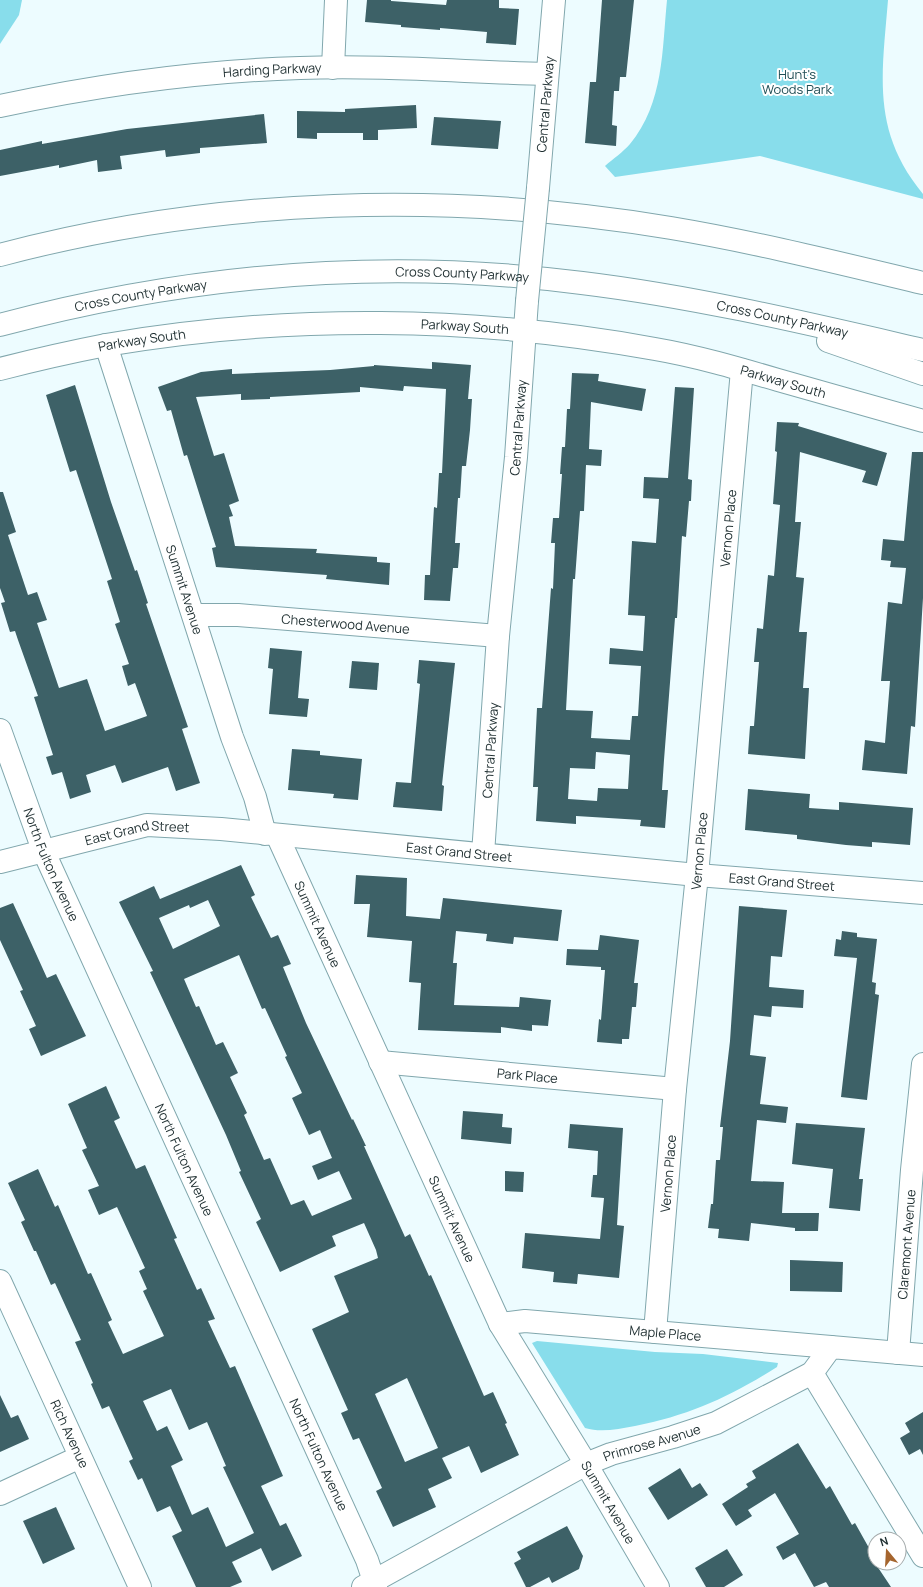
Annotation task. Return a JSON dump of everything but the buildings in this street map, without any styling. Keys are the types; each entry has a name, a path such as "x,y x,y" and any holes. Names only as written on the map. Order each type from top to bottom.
{"main road":[{"path":"333,68 336,0"},
{"name":"Central Parkway","path":"483,854 498,636 516,457 554,0"},
{"name":"Harding Parkway","path":"0,106 82,90 180,77 257,70 428,68 548,74"},
{"path":"0,255 106,232 210,215 314,207 444,206 554,212 671,228 748,243 923,283"},
{"name":"Cross County Parkway","path":"0,325 98,301 201,283 269,276 380,271 473,274 579,282 651,293 748,312 923,350"},
{"path":"748,312 923,374"},
{"name":"Parkway South","path":"0,368 106,345 189,334 279,326 344,323 526,330 657,349 742,370 923,421"},
{"name":"Summit Avenue","path":"106,345 232,737 271,834 380,1062 500,1324 586,1464 658,1587"},
{"name":"Vernon Place","path":"655,1332 675,1089 697,874 742,370"},
{"name":"Chesterwood Avenue","path":"194,615 238,615 498,636"},
{"name":"North Fulton Avenue","path":"0,730 43,850 367,1560 371,1585"},
{"name":"East Grand Street","path":"0,862 147,825 271,834 697,874 923,893"},
{"name":"Park Place","path":"380,1062 675,1089"},
{"name":"Claremont Avenue","path":"898,1353 912,1170 923,1064"},
{"name":"Rich Avenue","path":"0,1281 140,1587"},
{"name":"Maple Place","path":"500,1324 525,1321 831,1347"},
{"path":"831,1347 923,1355"},
{"name":"Primrose Avenue","path":"371,1585 586,1464 611,1454 673,1438 716,1423 812,1373 831,1347"},
{"path":"812,1373 923,1556"},
{"path":"0,1494 80,1457"}],"green space":[{"path":"0,0 22,0 19,15 0,44"},
{"name":"Hunt's Woods Park","path":"667,0 888,0 883,78 887,125 895,148 906,171 923,194 923,199 760,156 615,177 605,166 630,144 641,128 655,94 662,57"},
{"path":"537,1341 655,1352 703,1354 778,1363 777,1367 759,1378 709,1404 655,1422 610,1430 597,1430 585,1428 532,1343"}]}
